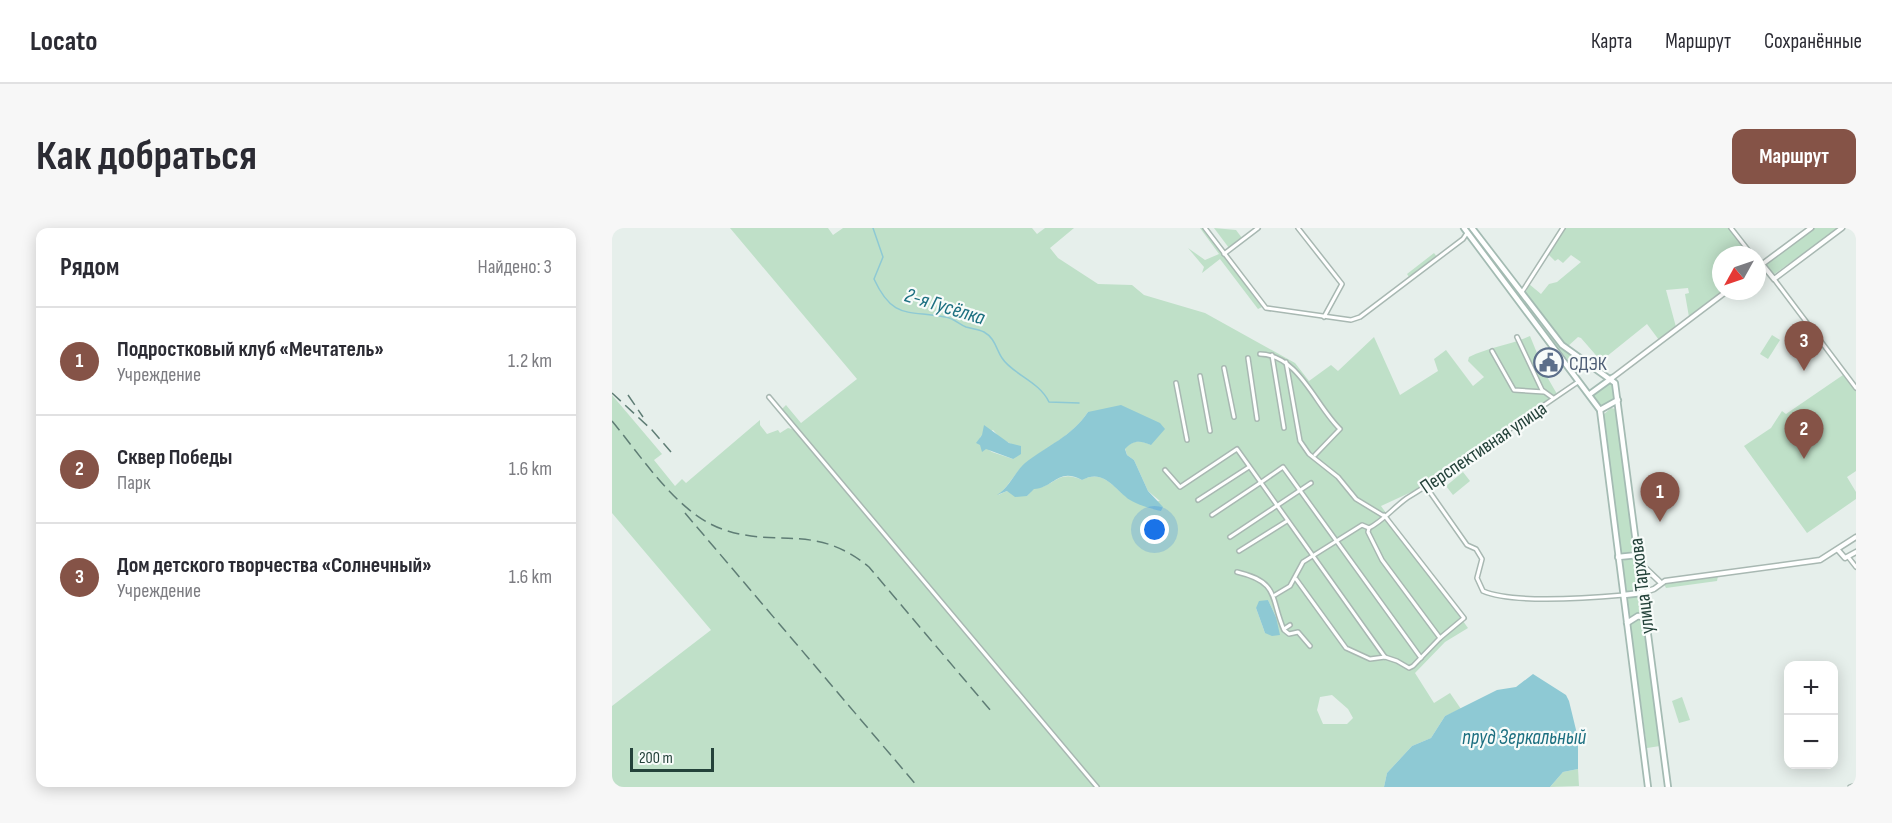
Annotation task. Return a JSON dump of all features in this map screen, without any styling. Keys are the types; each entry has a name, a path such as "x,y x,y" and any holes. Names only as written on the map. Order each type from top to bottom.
{"main road":[{"name":"улица Тархова","path":"1472,228 1600,410 1648,787"},
{"path":"1465,230 1472,228"},
{"name":"улица Тархова","path":"1465,230 1550,332 1578,357 1615,382 1668,787"},
{"path":"1568,366 1570,359 1578,357"},
{"path":"1590,394 1612,378"},
{"path":"1600,410 1618,400"},
{"path":"1618,557 1638,555"},
{"path":"1624,595 1642,593"},
{"path":"1627,623 1638,616 1645,618"}],"street":[{"path":"1205,228 1266,308 1351,320 1358,318 1463,239 1465,230"},
{"path":"1224,254 1258,228"},
{"path":"1298,228 1342,285 1324,317"},
{"path":"1519,296 1563,228"},
{"path":"1731,228 1745,246"},
{"path":"1766,260 1811,228"},
{"path":"1774,279 1842,228"},
{"path":"1766,272 1856,388"},
{"path":"1612,378 1714,300"},
{"path":"1517,337 1544,392"},
{"path":"1492,351 1514,390 1544,392 1554,398"},
{"path":"1260,354 1272,355 1286,362 1306,385 1327,416 1340,429 1315,456"},
{"path":"1272,355 1284,428"},
{"path":"1248,358 1257,419"},
{"path":"1166,470 1180,487 1237,449 1385,657 1409,668 1421,658 1464,618 1385,515 1356,498 1315,456 1309,454 1300,441 1286,362"},
{"path":"1224,368 1234,417"},
{"path":"1200,376 1210,431"},
{"name":"Перспективная улица","path":"1369,528 1580,381"},
{"path":"1176,383 1187,440"},
{"path":"769,397 1097,787"},
{"path":"1198,500 1250,467"},
{"path":"1212,515 1283,467 1421,658"},
{"path":"1230,537 1311,483"},
{"path":"1427,488 1467,545 1476,549 1482,559 1477,579 1483,591 1496,595 1536,598 1624,595"},
{"path":"1239,551 1287,521"},
{"path":"1275,595 1286,590 1296,579 1301,566 1312,556 1362,525 1369,528 1368,532 1382,560 1440,638"},
{"path":"1642,593 1654,589 1660,582 1810,562 1838,550 1856,537"},
{"path":"1838,550 1856,567"},
{"path":"1849,558 1856,552"},
{"path":"1639,561 1660,582"},
{"path":"1237,572 1250,575 1275,595 1284,629 1290,634 1298,632 1310,646"},
{"path":"1296,579 1342,646 1370,659 1385,657"},
{"path":"1284,629 1290,625"},
{"path":"1850,787 1856,785"}],"green space":[{"path":"730,228 828,228 833,235 843,228 1032,228 1037,234 1045,228 1074,228 1050,248 1058,258 1098,284 1132,285 1144,295 1205,313 1295,363 1309,381 1331,365 1338,371 1374,337 1400,395 1438,371 1434,359 1446,350 1473,386 1484,377 1468,361 1469,357 1530,336 1546,375 1557,394 1420,488 1381,506 1468,628 1445,642 1415,673 1434,703 1450,693 1461,709 1445,716 1431,738 1412,746 1387,773 1384,787 1099,787 782,409 786,405 801,423 857,379","holes":["1088,412 1151,445 1137,442 1125,448 1127,455 1134,460 1148,491 1160,501 1134,502 1109,482 1097,477 1082,480 1067,476 1034,488 1027,496 1007,491 998,495 1026,463 1075,428","993,430 1000,438 1013,445 1013,459 992,452 980,444 980,437","1268,600 1276,617 1276,627 1265,633 1256,608","1332,695 1348,709 1353,718 1347,724 1323,724 1317,710 1320,697"]},
{"path":"1200,228 1203,228 1262,307 1258,309 1220,259 1202,273 1204,267 1188,248 1205,260 1219,254"},
{"path":"1214,228 1236,230 1242,238 1229,248"},
{"path":"1565,228 1729,228 1743,246 1712,246 1712,300 1689,317 1685,294 1689,293 1688,288 1666,290 1676,327 1659,340 1647,324 1601,361 1581,338 1578,337 1567,347 1561,342 1525,294 1529,284 1541,294 1549,284 1557,282 1581,262 1571,255 1563,263 1558,259 1555,261 1548,254"},
{"path":"1812,228 1839,228 1773,275 1766,267 1766,263"},
{"path":"1473,234 1517,291 1515,292 1471,235"},
{"path":"1434,253 1437,257 1409,277 1407,274"},
{"path":"1521,300 1556,343 1571,355 1568,360"},
{"path":"1772,335 1780,340 1768,359 1760,354"},
{"path":"1843,375 1856,390 1856,471 1847,477 1856,492 1856,499 1807,533 1744,446 1771,428 1782,411 1786,414"},
{"path":"1612,381 1616,397 1614,402 1601,407 1593,395"},
{"path":"612,395 662,454 654,460 675,486 682,479 686,483 760,420 760,425 767,434 778,430 780,433 788,428 796,430 1095,787 612,787 612,706 711,630 612,513"},
{"path":"1611,408 1616,409 1635,551 1623,553 1620,551 1603,415"},
{"path":"1463,472 1470,481 1453,495 1446,486"},
{"path":"1633,558 1636,560 1639,589 1627,591 1621,561"},
{"path":"1718,576 1717,581 1666,588 1664,584"},
{"path":"1639,595 1643,611 1630,618 1627,598"},
{"path":"1642,618 1660,746 1647,748 1630,621"},
{"path":"1682,697 1690,720 1679,723 1672,701"},
{"path":"1578,769 1579,786 1550,787 1563,772"}],"water":[{"path":"1121,405 1160,423 1165,429 1151,445 1137,442 1125,449 1127,455 1134,460 1148,491 1163,507 1161,511 1133,502 1108,481 1097,477 1082,480 1062,477 1041,488 1034,489 1027,496 1015,497 1007,491 997,495 1025,463 1067,434 1088,412"},
{"path":"984,425 1009,443 1021,446 1021,454 1013,459 986,449 982,452 980,445 976,443 982,435"},
{"path":"1268,600 1276,617 1280,635 1272,636 1265,633 1256,608 1259,601"},
{"name":"пруд Зеркальный","path":"1533,674 1566,695 1569,701 1578,738 1578,769 1563,772 1550,787 1384,787 1387,773 1412,746 1431,738 1445,716 1497,690 1516,687"}],"waterway":[{"name":"2-я Гусёлка","path":"873,228 883,257 874,279 881,292 895,307 911,313 948,318 988,334 1006,364 1039,389 1049,402 1079,403"}],"railway":[{"path":"612,393 652,430 671,452"},
{"path":"628,395 643,417"},
{"path":"612,421 675,497 706,521 742,535 813,540 831,545 849,553 869,567 991,711"},
{"path":"685,513 918,787"}],"place":[{"name":"СДЭК","path":"1548,363"},
{"name":"Дом детского творчества «Солнечный»","path":"1804,371"},
{"name":"Сквер Победы","path":"1804,459"},
{"name":"Подростковый клуб «Мечтатель»","path":"1660,522"}]}
